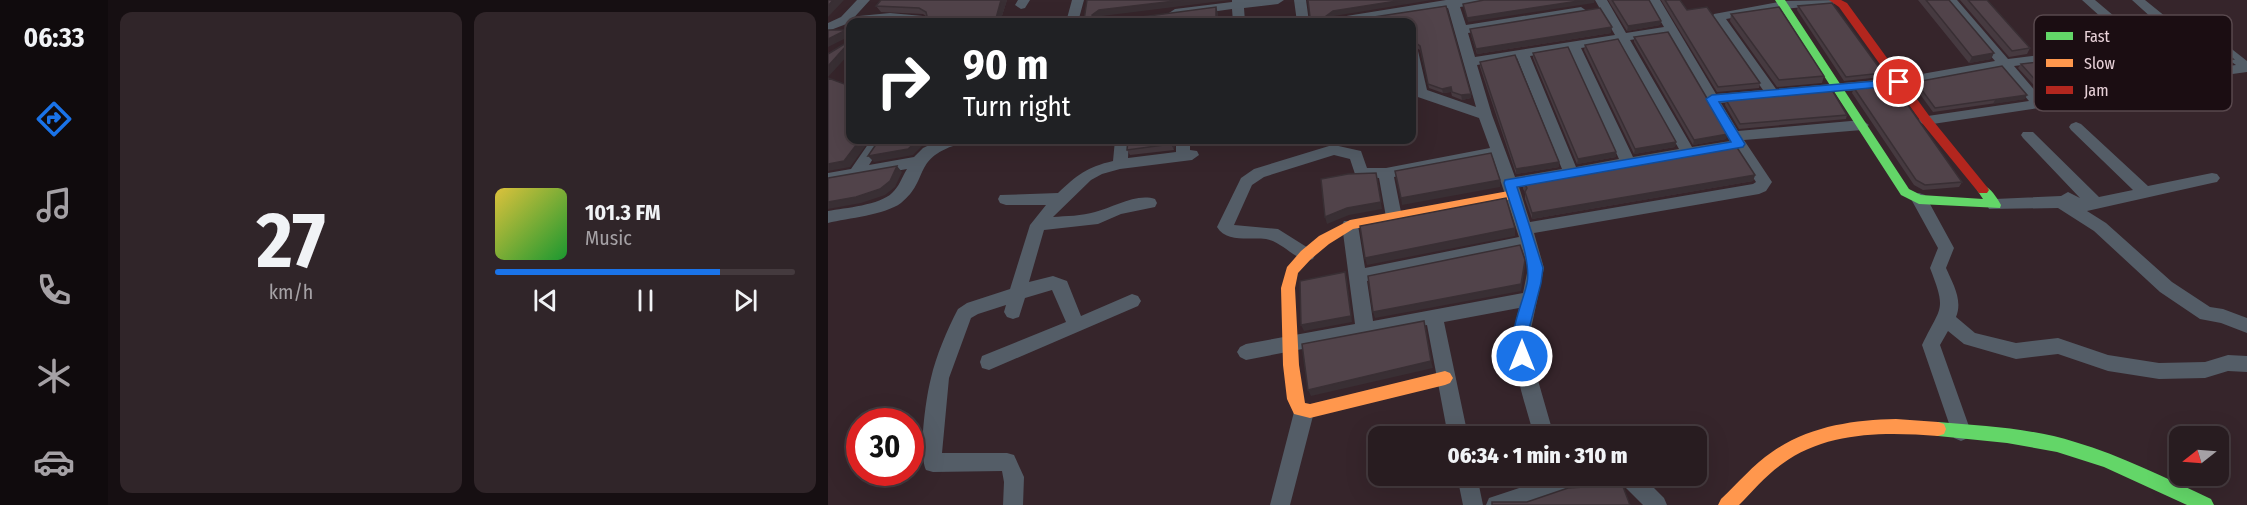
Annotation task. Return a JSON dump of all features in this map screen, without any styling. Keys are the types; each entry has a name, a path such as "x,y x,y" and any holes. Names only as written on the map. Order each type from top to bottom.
{"street":[{"path":"857,18 864,0"},
{"path":"1073,18 1078,0 1084,0"},
{"path":"1160,15 1239,2 1278,0"},
{"path":"1300,0 1302,18"},
{"path":"1404,17 1452,2 1480,0"},
{"path":"1359,276 1526,235 1760,188 1764,182 1653,0"},
{"path":"1773,94 1718,18 1782,3 1834,0 1846,9 1926,120 1995,205"},
{"path":"2088,0 2105,15"},
{"path":"2138,0 2156,15"},
{"path":"1239,2 1239,18"},
{"path":"1452,2 1485,115 1512,189 1536,268 1522,329 1522,356 1541,426"},
{"path":"1782,3 1905,192 1919,199 1995,205 2020,202 2061,202 2100,227 2166,286 2206,314 2223,316 2247,326"},
{"path":"1953,3 2034,98"},
{"path":"1460,30 1603,4 1688,153"},
{"path":"874,18 901,18"},
{"path":"828,27 846,21"},
{"path":"1470,62 1671,30"},
{"path":"1573,46 1629,164"},
{"path":"1522,54 1571,173"},
{"path":"2232,56 2247,68"},
{"path":"1712,99 1899,82 2034,59"},
{"path":"2232,70 2247,68"},
{"path":"1416,92 1485,115"},
{"path":"1926,120 2034,106"},
{"path":"1304,412 1299,408 1295,397 1290,345 1288,281 1307,255 1335,231 1350,225 1394,217 1571,173 1688,153 1737,140 1862,124"},
{"path":"2076,127 2146,193"},
{"path":"2028,135 2096,204"},
{"path":"855,174 875,144"},
{"path":"828,216 888,204 896,200 917,162 934,146 942,144"},
{"path":"1120,164 1122,144"},
{"path":"1015,303 1038,225 1062,199 1091,172 1120,164 1188,155 1184,144"},
{"path":"1307,255 1272,233 1231,231 1224,227 1246,182 1260,173 1334,150 1356,155 1361,173 1386,172 1498,152"},
{"path":"828,178 917,162"},
{"path":"1386,172 1394,217"},
{"path":"2058,191 2083,206 2212,178"},
{"path":"2020,202 2079,187"},
{"path":"1006,199 1062,199"},
{"path":"1919,199 1946,248 1938,268 1951,302 1949,313 1931,345 1961,432"},
{"path":"1038,225 1098,218 1118,209 1149,203"},
{"path":"1350,225 1365,330"},
{"path":"1013,505 1014,477 1012,466 1007,462 936,464 933,459 932,445 940,378 964,314 973,308 1015,303 1040,285 1058,284 1076,326"},
{"path":"1246,352 1530,299"},
{"path":"988,362 1132,301"},
{"path":"1434,316 1444,378 1456,426"},
{"path":"1945,319 1970,339 2016,351 2058,346 2108,363 2159,371 2205,370 2228,363 2247,364"},
{"path":"1304,412 1444,378"},
{"path":"1280,505 1304,412"},
{"path":"1727,505 1778,457 1807,441 1837,431 1888,425 2042,442 2071,448 2205,505"},
{"path":"1469,486 1473,505"},
{"path":"1496,505 1544,486"},
{"path":"1638,486 1657,505"}],"building":[{"path":"881,0 1001,0 996,18 923,18 927,16 926,12 919,8 876,6"},
{"path":"1087,0 1183,0 1099,10 1092,15 1093,18 1084,18"},
{"path":"1308,0 1403,0 1333,11 1326,18 1310,17"},
{"path":"1484,0 1585,0 1467,18 1463,4"},
{"path":"1612,0 1649,0 1661,21 1628,26"},
{"path":"1665,0 1680,0 1687,10 1707,7 1760,83 1718,87"},
{"path":"1926,0 1949,0 1994,53 1972,57"},
{"path":"1968,0 1987,0 2030,48 2012,51"},
{"path":"1832,3 1883,73 1846,77 1798,6"},
{"path":"1446,6 1471,94 1461,95 1452,92 1451,87 1442,89 1428,84 1420,46 1416,43 1416,18 1367,18"},
{"path":"1216,7 1216,18 1134,18"},
{"path":"1779,7 1824,76 1779,80 1731,14"},
{"path":"1600,8 1612,27 1476,49 1470,29"},
{"path":"828,30 846,30 828,39"},
{"path":"1668,32 1728,134 1694,140 1634,37"},
{"path":"1618,39 1676,142 1635,149 1585,45"},
{"path":"846,43 846,46 828,66 828,54"},
{"path":"1568,47 1616,152 1578,159 1533,53"},
{"path":"1515,55 1559,162 1516,169 1480,62"},
{"path":"2034,62 2034,78 2021,64"},
{"path":"2002,66 2027,95 1935,108 1916,82"},
{"path":"828,78 846,85 846,144 857,144 844,161 828,164"},
{"path":"1893,84 1962,182 1925,185 1916,180 1854,88"},
{"path":"1832,90 1847,115 1740,124 1726,100"},
{"path":"876,144 914,144 908,149 868,156"},
{"path":"1128,144 1171,144 1127,150"},
{"path":"1736,146 1755,175 1532,213 1525,192 1527,188 1523,182"},
{"path":"1491,153 1500,180 1401,198 1395,171"},
{"path":"897,166 890,181 880,189 856,197 828,202 828,178"},
{"path":"1376,173 1381,202 1347,208 1325,217 1321,179 1348,174"},
{"path":"1506,198 1515,228 1365,258 1360,226"},
{"path":"1520,245 1525,260 1521,284 1373,312 1368,276"},
{"path":"1345,272 1351,316 1301,325 1300,281"},
{"path":"1424,321 1431,361 1308,390 1302,344"},
{"path":"1623,486 1630,505 1492,505 1492,502 1527,502 1568,488"}],"traffic: fast":[{"path":"1780,0 1905,192 1919,199 1995,205 1983,190"},
{"path":"1938,429 2024,438 2074,449 2124,468 2205,505"}],"traffic: slow":[{"path":"1445,378 1310,411 1300,409 1295,399 1291,365 1288,288 1292,271 1324,240 1350,225 1514,195"},
{"path":"1727,505 1778,457 1815,438 1835,432 1876,427 1938,429"}],"traffic: jam":[{"path":"1834,0 1843,5 1926,120 1983,190"}],"route":[{"path":"1522,356 1522,329 1536,268 1510,183 1739,144 1712,99 1899,82"}]}
